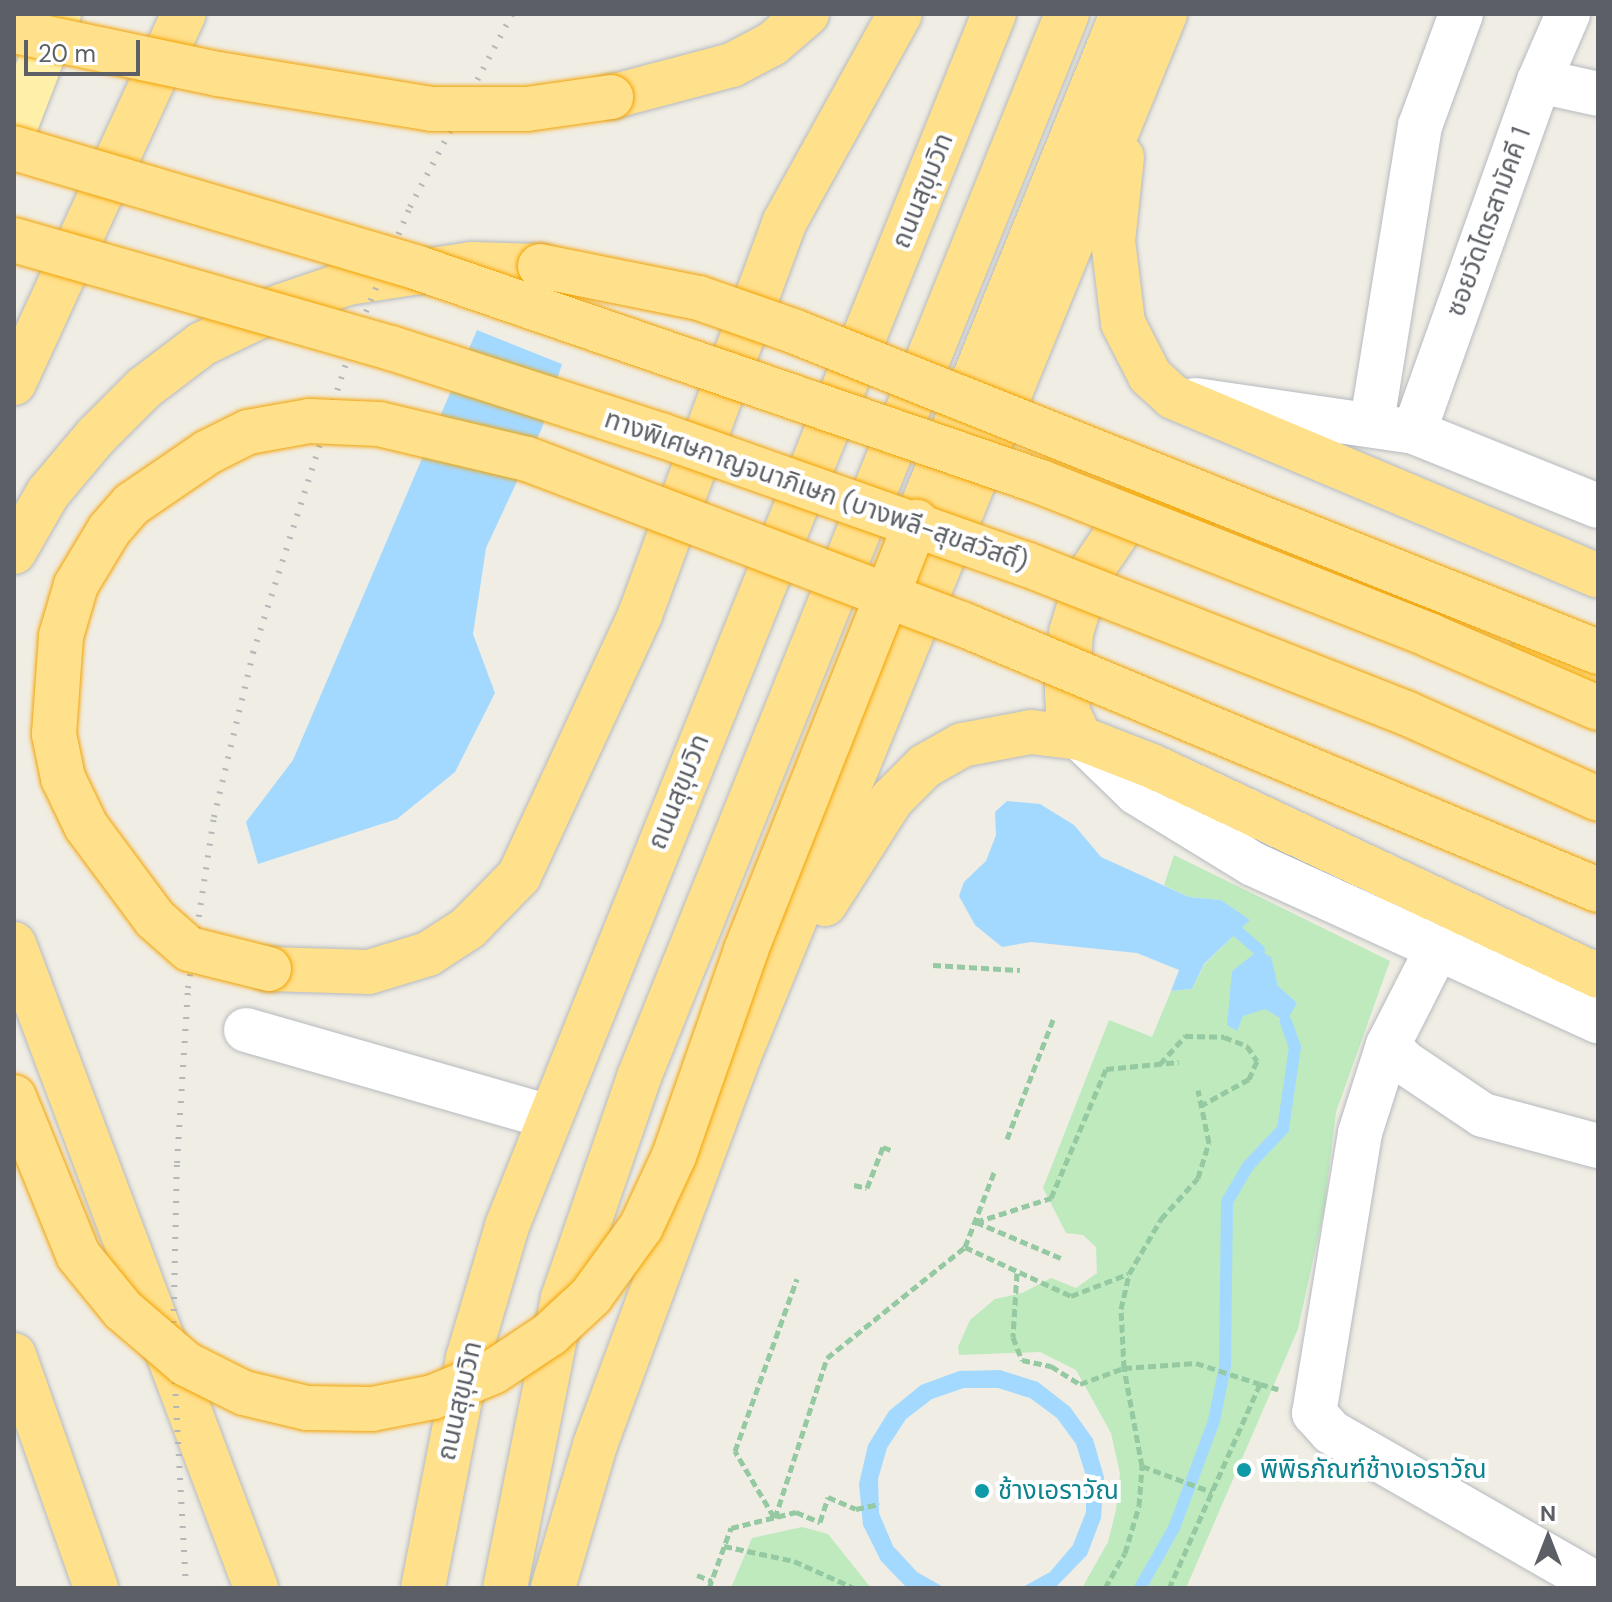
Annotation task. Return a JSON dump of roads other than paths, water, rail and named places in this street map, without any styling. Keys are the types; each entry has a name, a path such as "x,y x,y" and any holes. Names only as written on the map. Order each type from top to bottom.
{"highway":[{"path":"14,383 184,14"},
{"path":"683,82 763,14"},
{"path":"14,31 218,74 431,109 527,109 611,97 683,82 732,65 772,44 807,14"},
{"path":"900,14 784,223 640,615 519,876 468,928 428,954 369,972 269,969 189,949 155,919 86,826 63,778 55,720 61,636 76,585 109,530 132,504 208,452 248,432 310,421 379,424 527,459 977,629 1598,890"},
{"name":"ถนนสุขุมวิท","path":"423,1588 468,1358 507,1226 994,14"},
{"path":"505,1588 563,1298 639,1077 1067,14"},
{"path":"14,1097 78,1255 123,1310 186,1364 244,1393 307,1408 372,1409 433,1397 493,1372 550,1334 591,1296 641,1227 674,1156 746,950 1122,14"},
{"path":"553,1588 595,1445 739,1056 1165,14"},
{"path":"1134,88 1116,195 1116,285 1134,350 1150,376 1173,397 1598,576"},
{"path":"14,148 418,268 997,466 1431,636 1598,708"},
{"name":"ทางพิเศษกาญจนาภิเษก (บางพลี-สุขสวัสดิ์)","path":"14,240 391,348 866,507 1026,564 1406,713 1598,799"},
{"path":"14,552 48,493 96,436 144,388 202,344 281,306 348,283 472,264 540,266 699,298 793,331 1598,652"},
{"path":"1080,738 1068,712 1067,691 1071,633 1088,576 1142,496 1156,490 1598,675"},
{"path":"739,1056 859,845 925,766 962,745 999,734 1080,738 1152,766 1598,976"},
{"path":"14,944 256,1588"},
{"path":"14,1355 96,1588"}],"main road":[{"path":"14,130 49,16"}],"street":[{"path":"1372,422 1420,126 1461,14"},
{"name":"ซอยวัดไตรสามัคคี 1","path":"1414,432 1539,81 1568,14"},
{"path":"1539,81 1598,94"},
{"path":"1173,397 1372,422 1414,432 1598,506"},
{"path":"1080,738 1137,793 1253,864 1598,1021"},
{"path":"1437,949 1388,1045 1360,1133 1314,1413 1331,1432 1598,1585"},
{"path":"246,1030 549,1117"},
{"path":"1388,1045 1404,1062 1483,1115 1598,1146"}],"water":[{"path":"477,330 562,364 542,428 486,548 473,634 495,693 455,772 397,819 258,864 246,822 293,760"},
{"path":"1007,801 1040,804 1074,825 1101,857 1189,897 1221,900 1250,920 1204,964 1192,989 1171,991 1179,970 1137,953 1031,942 1002,947 975,925 959,896 964,882 986,861 996,835 995,812"},
{"path":"1259,950 1271,957 1278,986 1297,1003 1286,1022 1265,1009 1243,1016 1237,1031 1227,1025 1232,971"},
{"path":"1000,1370 1038,1382 1070,1407 1093,1439 1104,1477 1101,1518 1087,1555 1055,1588 1021,1588 1050,1572 1073,1545 1086,1512 1086,1476 1076,1444 1057,1418 1030,1398 998,1388 964,1388 932,1399 906,1419 887,1448 878,1479 879,1513 893,1546 917,1572 945,1588 907,1588 881,1561 863,1525 859,1484 868,1445 889,1411 921,1385 959,1371"}],"waterway":[{"path":"1237,931 1259,950"},
{"path":"1140,1588 1174,1528 1214,1421 1225,1366 1227,1202 1248,1166 1283,1129 1295,1047 1286,1022"}],"railway":[{"path":"186,1588 173,1347 177,1163 188,988 214,817 253,653 352,345 410,207 512,14"}],"place":[{"name":"พิพิธภัณฑ์ช้างเอราวัณ","path":"1244,1470"},
{"name":"ช้างเอราวัณ","path":"982,1491"}]}
